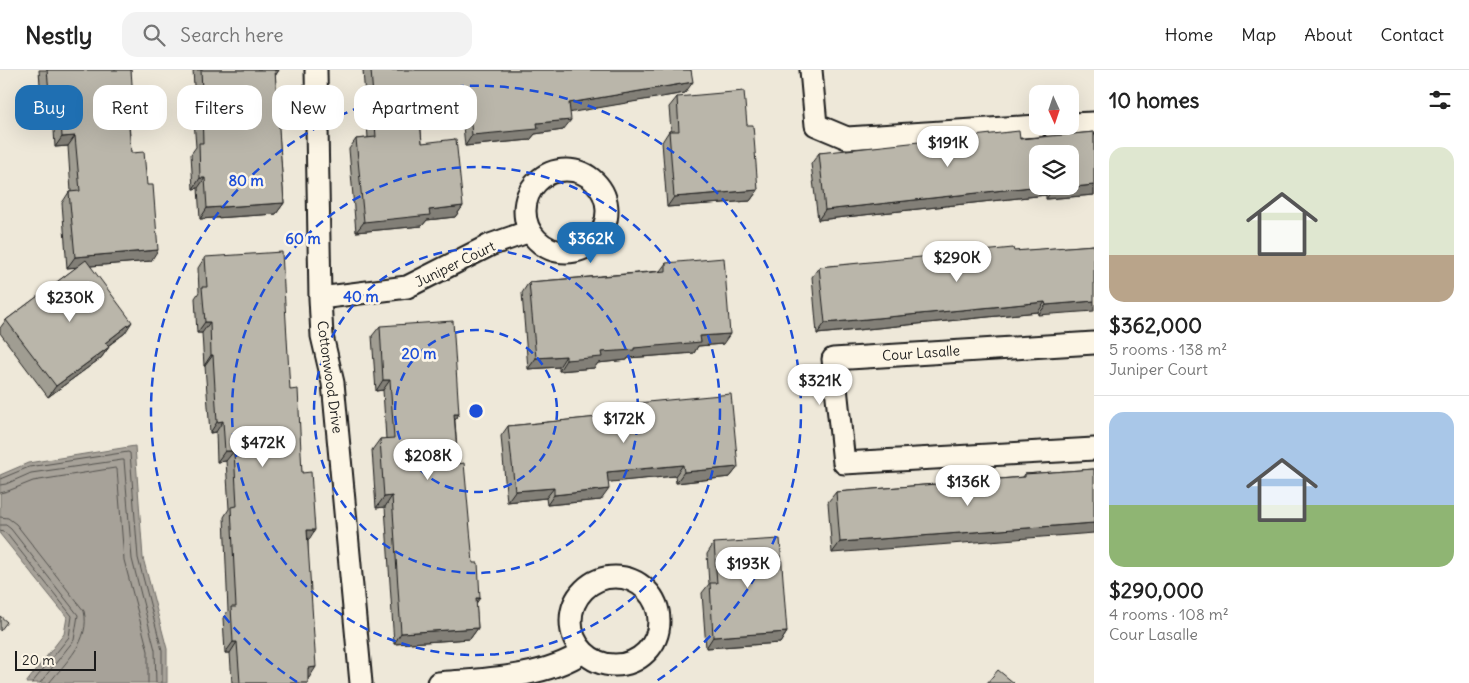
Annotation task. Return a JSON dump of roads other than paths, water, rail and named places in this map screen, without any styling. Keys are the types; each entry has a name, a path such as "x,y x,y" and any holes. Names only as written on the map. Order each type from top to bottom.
{"street":[{"name":"Cottonwood Drive","path":"316,70 322,336 333,383 360,683"},
{"path":"811,70 816,125 847,138 1029,127"},
{"path":"1079,123 1094,122"},
{"name":"Juniper Court","path":"320,298 407,287 490,246 530,231"},
{"name":"Cour Lasalle","path":"1094,343 833,359 844,463 1094,449"},
{"path":"615,576 630,579 643,586 653,596 659,610 660,625 656,639 648,651 637,660 623,665 609,665 595,660 583,652 575,640 571,626 572,611 577,597 587,586 600,579 615,576"},
{"path":"438,683 510,677 569,661 583,652"}],"water":[{"path":"135,446 143,558 167,649 167,683 26,683 64,634 67,617 0,534 0,475 28,463"}]}
